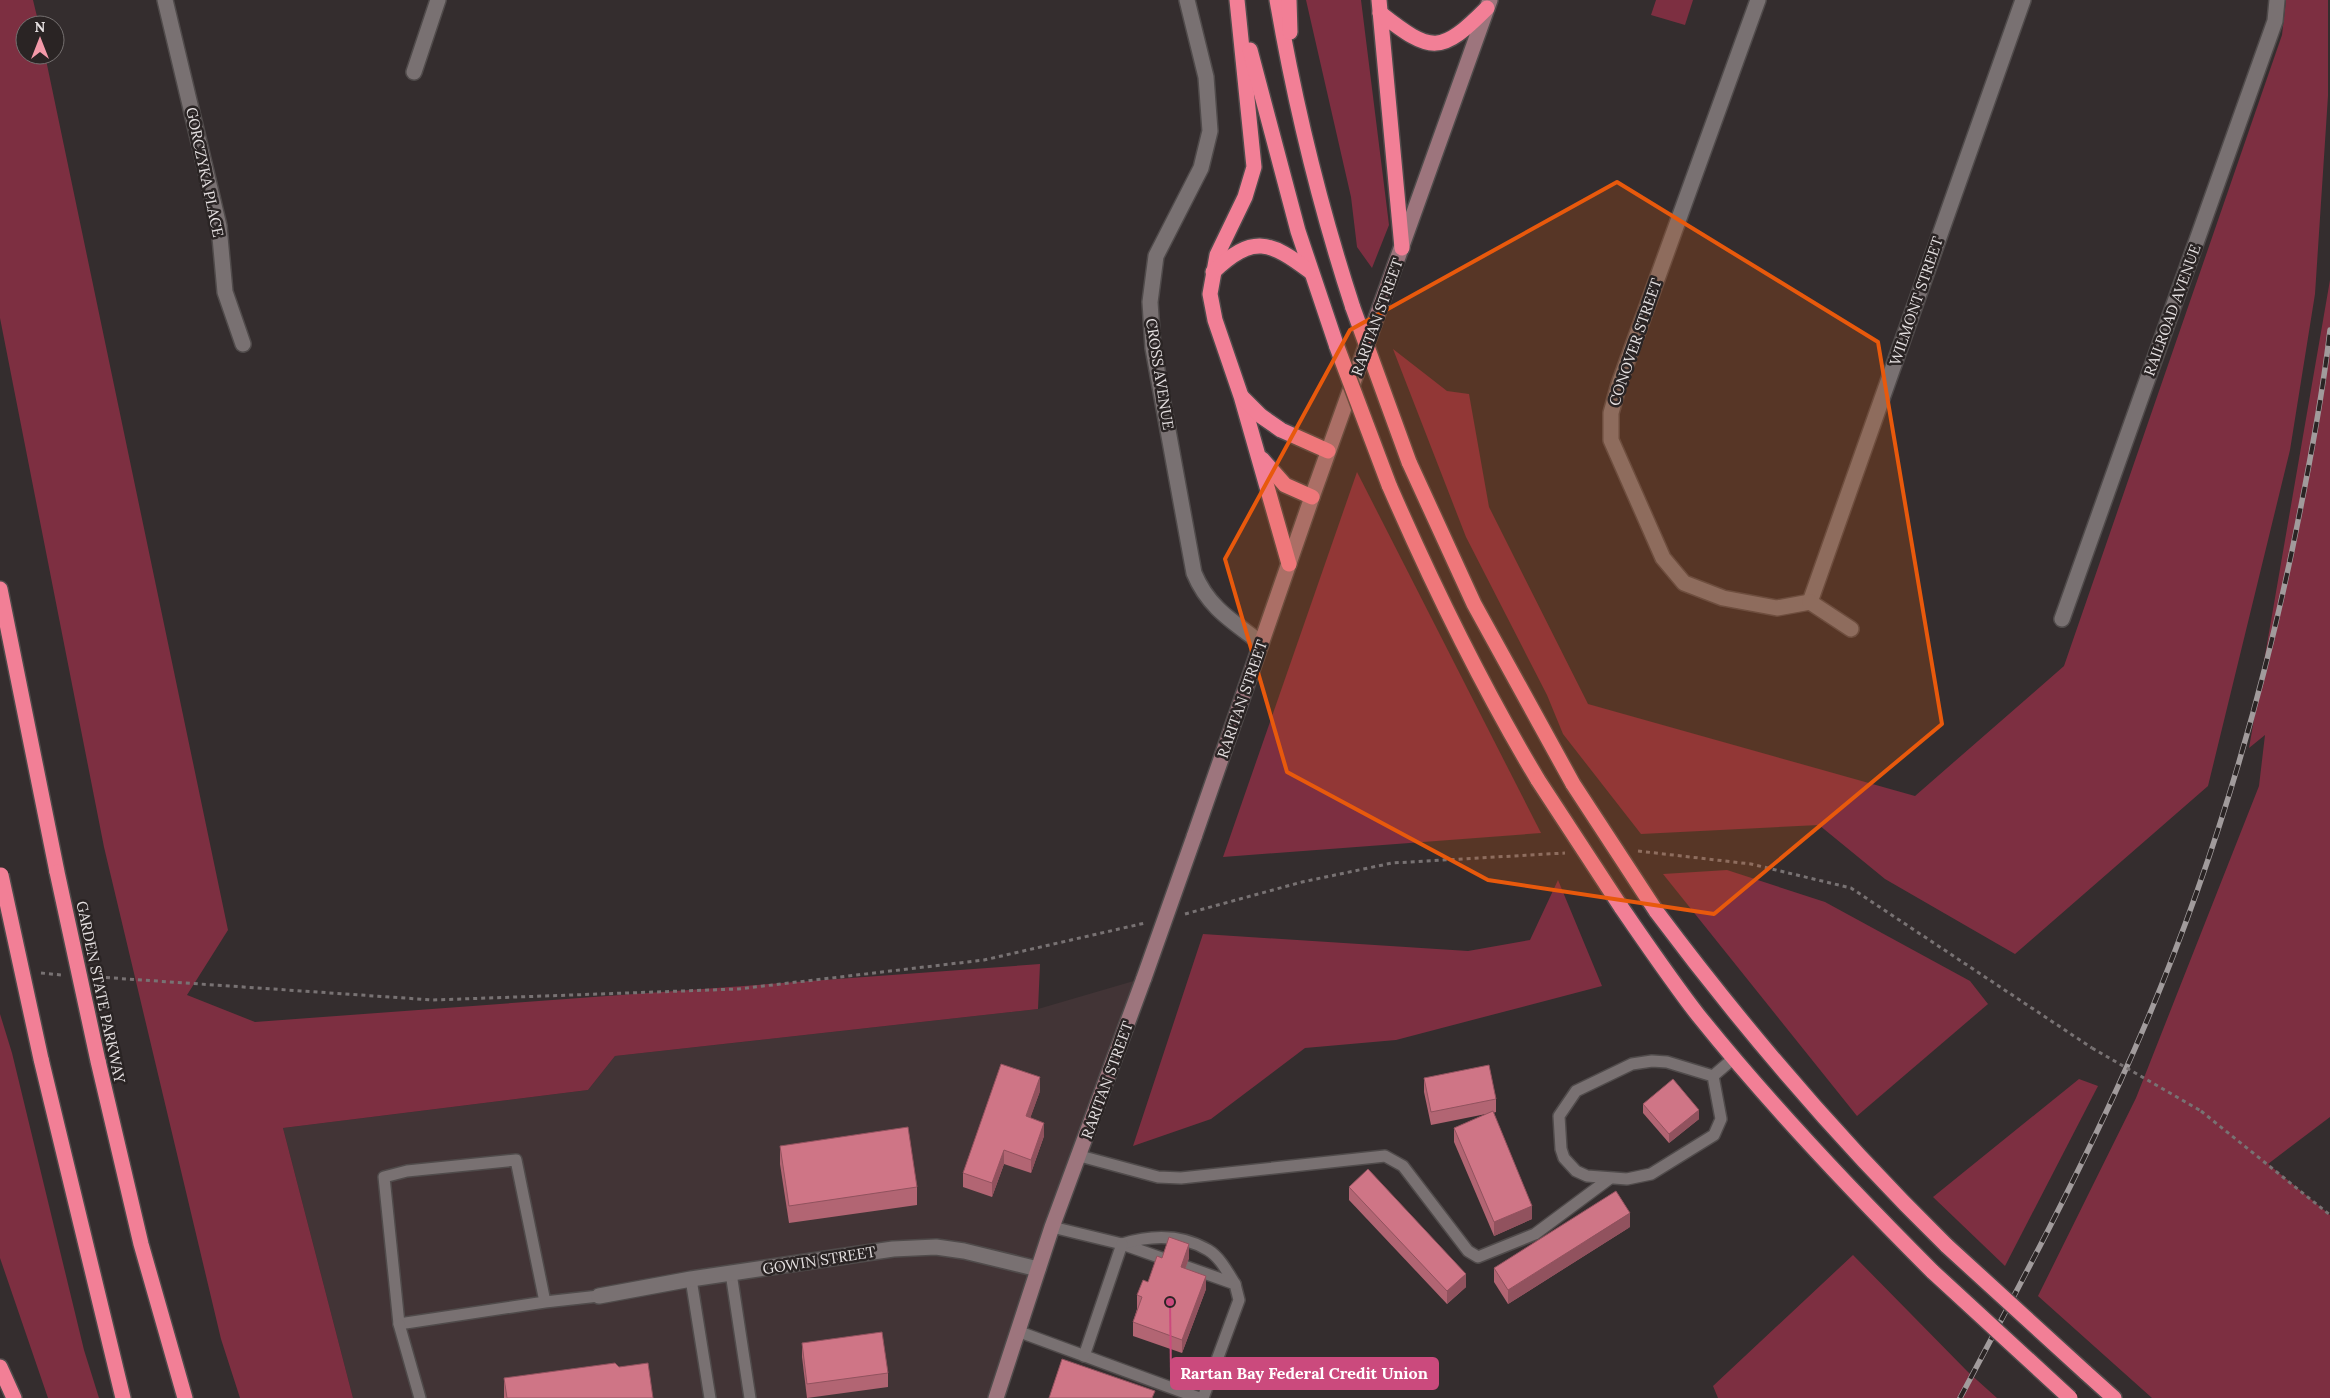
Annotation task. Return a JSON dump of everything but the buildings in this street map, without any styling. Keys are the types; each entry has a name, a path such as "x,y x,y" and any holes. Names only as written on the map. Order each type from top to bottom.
{"highway":[{"path":"1237,0 1254,167 1245,197 1222,243 1213,272 1210,294 1215,320 1241,396 1289,564"},
{"path":"1237,0 1276,154 1311,272 1389,485 1448,616 1493,704 1538,780 1621,907 1697,1013 1734,1058 1816,1151 1933,1272 2070,1398"},
{"path":"1276,0 1290,76 1312,171 1353,308 1408,462 1474,604 1573,784 1656,911 1726,1003 1788,1078 1864,1162 1948,1246 2114,1398"},
{"path":"1289,0 1290,76"},
{"path":"1379,6 1414,38 1438,43 1454,39 1462,33 1489,4"},
{"path":"1379,6 1402,248"},
{"path":"1213,272 1238,251 1260,246 1283,252 1311,272"},
{"path":"1241,396 1261,416 1281,430 1328,451"},
{"path":"1257,451 1285,485 1312,497"},
{"name":"GARDEN STATE PARKWAY","path":"0,589 57,872 98,1061 142,1244 185,1398"},
{"path":"0,873 41,1059 123,1398"},
{"path":"0,1367 14,1398"},
{"path":"0,1391 2,1398"}],"street":[{"name":"GORCZYKA PLACE","path":"165,0 218,226 225,292 243,344"},
{"path":"414,72 438,0"},
{"name":"CROSS AVENUE","path":"1187,0 1206,77 1210,130 1201,168 1156,256 1150,286 1151,334 1194,573 1206,598 1261,643"},
{"name":"CONOVER STREET","path":"1758,0 1619,384 1611,413 1611,440 1663,558 1684,583 1723,598 1777,608 1810,602"},
{"name":"WILMONT STREET","path":"1810,602 2023,0"},
{"name":"RAILROAD AVENUE","path":"2062,619 2274,21 2277,0"},
{"name":"RARITAN STREET","path":"996,1398 1052,1227 1080,1156 1144,978 1328,451 1489,4"},
{"path":"1810,602 1851,629"},
{"name":"GOWIN STREET","path":"600,1296 731,1273 893,1249 936,1247 964,1251 1038,1269"}],"lane":[{"path":"1713,1076 1734,1058"},
{"path":"1652,1061 1666,1062 1713,1076 1721,1119 1714,1135 1651,1174 1627,1179 1587,1176 1576,1171 1564,1158 1561,1149 1559,1116 1576,1091 1632,1064 1652,1061"},
{"path":"1080,1156 1158,1177 1181,1178 1385,1156 1403,1166 1472,1255 1478,1257 1535,1234 1609,1179"},
{"path":"420,1398 400,1324 384,1177 408,1171 516,1160 545,1302"},
{"path":"1052,1227 1122,1244 1235,1284"},
{"path":"1017,1331 1201,1398 1239,1300 1235,1284 1222,1264 1209,1250 1199,1246 1169,1236 1145,1237 1122,1244"},
{"path":"1084,1356 1122,1244"},
{"path":"731,1273 750,1398"},
{"path":"691,1280 710,1398"},
{"path":"400,1324 545,1302 600,1296"}],"path":[{"path":"1636,851 1750,864 1851,888 2092,1048 2201,1111 2330,1215"},
{"path":"1182,914 1302,882 1392,863 1574,853"},
{"path":"97,977 434,1000 738,989 984,960 1154,921"},
{"path":"39,973 68,975"}],"highlighted area":[{"path":"1617,182 1878,342 1942,724 1714,914 1488,880 1287,772 1225,559 1350,330"}],"shaded area":[{"path":"0,0 33,0 37,15 15,15 15,65 47,65 228,930 187,995 255,1022 1040,964 1038,1009 615,1056 588,1090 283,1128 353,1398 240,1398 221,1339 104,847 0,318"},
{"path":"1306,0 1361,0 1389,225 1372,268 1357,247 1351,197"},
{"path":"1656,0 1693,0 1685,25 1651,15"},
{"path":"2286,0 2328,0 2328,96 2315,294 2290,450 2208,786 2015,954 1885,879 1819,825 1641,834 1563,734 1547,695 1466,537 1393,349 1447,391 1469,394 1489,507 1588,704 1915,796 2064,666 2282,35"},
{"path":"2330,280 2330,1117 2268,1164 2330,1215 2330,1398 2152,1398 2038,1296 2136,1098 2259,786 2265,735 2249,748"},
{"path":"1357,472 1541,833 1223,857"},
{"path":"1727,870 1825,902 1970,981 1988,1004 1857,1116 1663,874"},
{"path":"1558,880 1602,986 1396,1040 1305,1048 1211,1119 1133,1146 1203,934 1468,951 1530,940"},
{"path":"1144,978 996,1398 353,1398 283,1128 588,1090 615,1056 1038,1009"},
{"path":"0,1014 12,1053 84,1350 99,1398 48,1398 0,1258"},
{"path":"2079,1079 2098,1086 2005,1266 1933,1197"},
{"path":"1853,1255 1968,1372 1997,1398 1718,1398 1713,1386"}],"railway":[{"path":"1960,1398 2042,1242 2120,1082 2178,944 2203,873 2227,802 2268,657 2285,584 2313,443 2330,330"}],"place":[{"name":"Rartan Bay Federal Credit Union","path":"1170,1302"}]}
